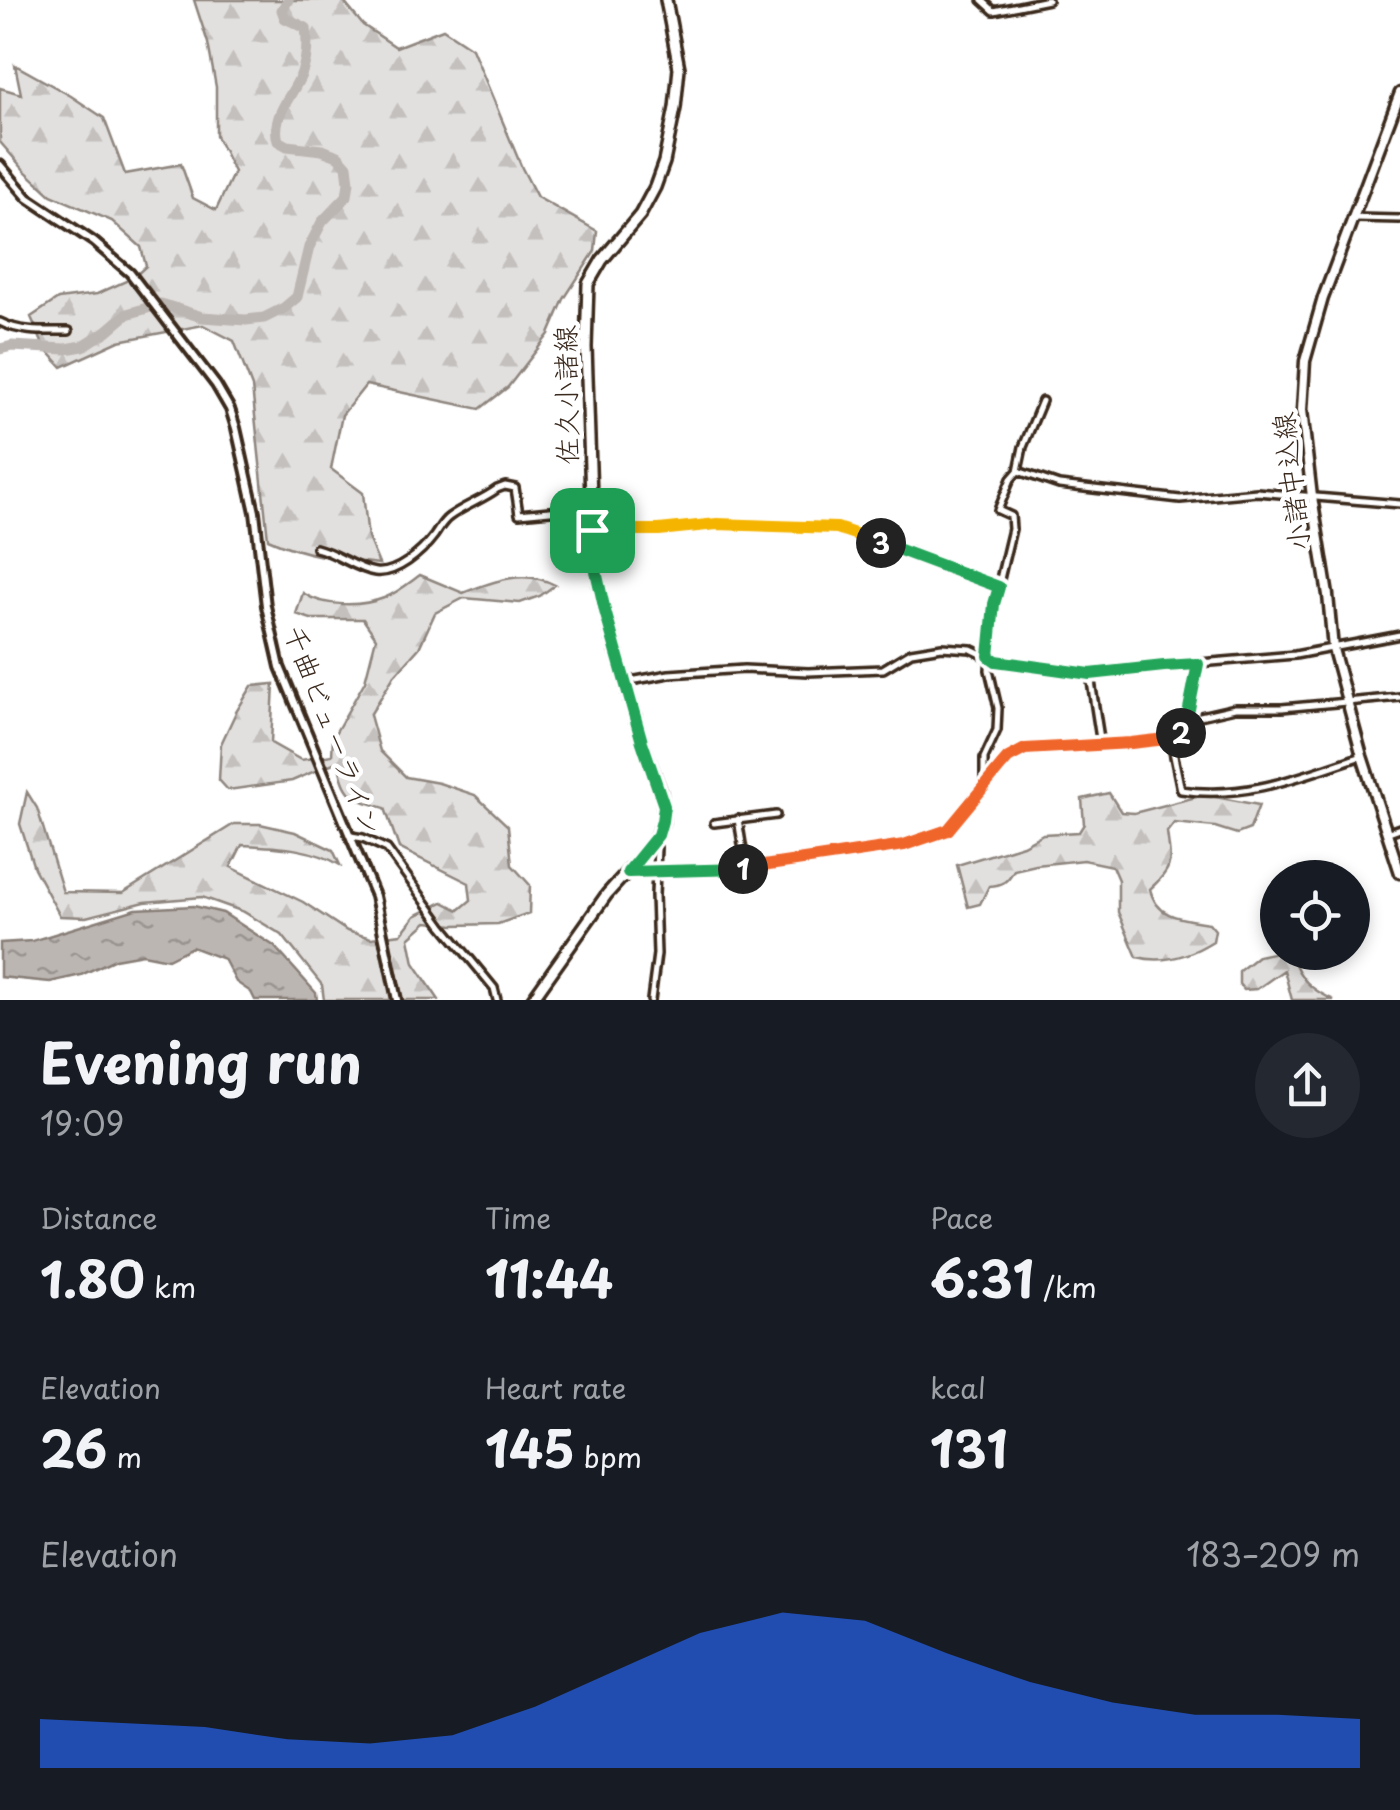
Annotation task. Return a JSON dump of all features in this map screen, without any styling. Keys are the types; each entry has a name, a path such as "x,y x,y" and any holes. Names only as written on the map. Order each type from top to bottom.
{"main road":[{"name":"佐久小諸線","path":"653,843 664,806 597,581 586,392 588,284 602,260 640,215 664,162 678,68 666,0"},
{"name":"小諸中込線","path":"1400,93 1323,298 1305,361 1302,410 1333,649 1362,756 1400,872"},
{"path":"532,1000 586,920 653,843"}],"street":[{"path":"982,0 994,11 1048,0"},
{"name":"千曲ビューライン","path":"0,165 28,198 94,242 130,274 216,385 236,428 255,512 266,606 280,667 374,896 397,1000"},
{"path":"1352,218 1400,219"},
{"path":"0,322 24,330 69,331"},
{"path":"984,788 984,758 997,730 998,708 990,680 989,656 994,604 1012,528 1010,516 998,510 1018,470 1022,446 1042,401"},
{"path":"1018,470 1059,485 1180,499 1257,492 1400,504"},
{"path":"316,548 334,552 365,569 387,572 412,559 444,520 497,488 515,488 519,514 591,507"},
{"path":"592,530 659,530 717,524 837,528 999,587"},
{"path":"625,682 669,674 744,669 882,669 912,652 942,647 971,649 1006,663 1090,674 1295,656 1400,635"},
{"path":"628,872 746,869 922,840 948,830 1008,758 1025,749 1101,745 1170,737 1182,732 1198,664"},
{"path":"1090,674 1101,745"},
{"path":"1187,719 1235,708 1282,708 1400,696"},
{"path":"1170,737 1181,790 1199,792 1269,787 1362,756"},
{"path":"714,822 776,814"},
{"path":"738,820 746,869"},
{"path":"1386,834 1400,828"},
{"path":"350,836 387,849 494,988 496,1000"},
{"path":"652,1000 658,872 658,847 653,843"}],"green space":[{"path":"194,0 346,0 363,25 396,47 443,29 472,48 537,197 597,231 595,251 564,299 549,334 508,387 480,409 366,385 342,415 331,469 363,493 368,538 379,564 308,553 268,539 252,387 234,341 203,325 119,341 62,367 44,347 31,317 58,299 97,294 133,278 146,266 141,247 112,221 51,195 0,142 0,88 21,94 15,65 71,96 104,118 125,174 181,164 193,198 216,210 234,172 216,136 216,87 208,43"},
{"path":"420,575 463,593 521,577 555,585 520,603 464,598 435,613 419,648 394,676 370,715 380,751 406,777 475,795 508,826 512,865 530,885 529,913 498,924 427,922 409,938 414,963 439,1000 324,1000 322,985 282,935 244,912 202,897 145,902 86,917 60,916 34,868 20,824 27,792 37,808 63,892 123,893 234,824 260,824 295,832 333,850 340,865 305,851 242,845 231,867 303,902 347,931 371,938 401,934 415,916 443,902 459,910 471,900 469,883 399,848 385,808 351,794 338,761 292,781 228,790 219,780 221,744 252,686 274,684 271,743 301,760 332,755 333,737 365,681 376,638 363,619 311,619 296,614 303,593 331,603 364,603 389,596"},
{"path":"1109,793 1121,812 1134,813 1204,795 1259,805 1250,829 1237,834 1215,827 1174,823 1167,832 1169,864 1150,889 1153,899 1172,916 1209,923 1215,930 1213,941 1177,957 1137,957 1118,912 1118,880 1112,866 1083,860 1014,870 1004,882 989,886 980,904 968,907 957,865 1023,845 1043,834 1079,832 1084,824 1082,799"},
{"path":"1258,956 1260,970 1284,970 1257,989 1244,990 1239,984 1239,971"},
{"path":"1284,970 1298,970 1311,986 1334,1000 1292,1000"}],"water":[{"path":"194,906 223,913 274,946 316,993 317,1000 255,1000 251,992 236,982 224,959 192,947 168,959 143,954 115,959 81,975 50,982 0,977 0,943 32,941 136,909"}],"waterway":[{"path":"0,349 83,346 127,314 161,304 202,317 246,320 264,318 297,297 309,247 322,222 347,196 349,182 347,166 338,156 278,141 277,123 301,75 306,52 306,28 285,18 282,10 288,0"}],"route":[{"path":"717,524 837,528 999,587 989,656 992,660 1090,674 1198,664 1187,719 1182,732 1166,739 1025,749 1008,758 948,830 904,845 746,869 628,872 658,835 664,806 597,581 592,530 659,530 717,524"}]}
